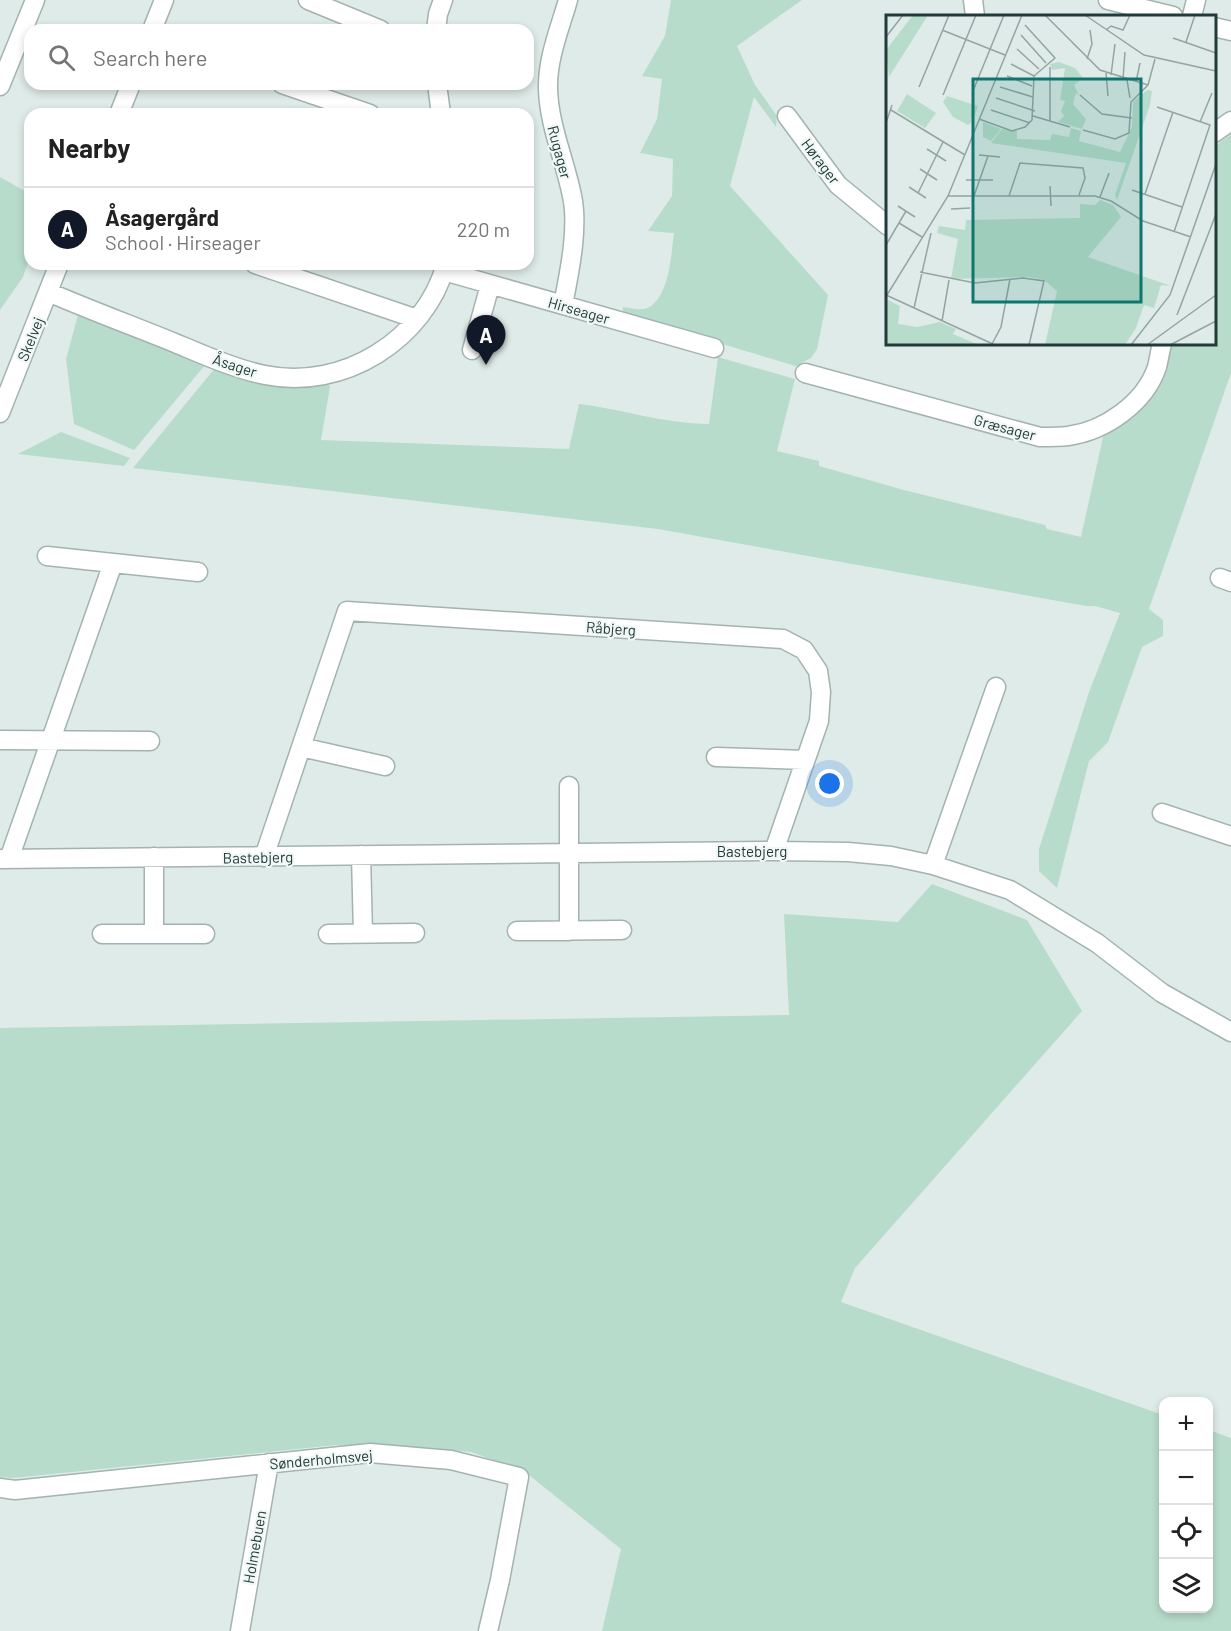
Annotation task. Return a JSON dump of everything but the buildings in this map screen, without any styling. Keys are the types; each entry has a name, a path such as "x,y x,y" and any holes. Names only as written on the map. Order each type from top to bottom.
{"street":[{"path":"26,24 36,0"},
{"path":"154,24 164,0"},
{"path":"308,0 366,24"},
{"path":"437,24 442,0"},
{"name":"Rugager","path":"562,305 573,231 573,199 549,110 548,87 550,63 568,0"},
{"path":"973,0 975,15"},
{"path":"1108,0 1128,11 1164,15"},
{"path":"1192,15 1196,0"},
{"path":"1216,27 1231,31"},
{"path":"0,86 24,29"},
{"path":"121,108 129,90"},
{"path":"300,90 352,108"},
{"path":"438,90 440,108"},
{"name":"Hørager","path":"787,116 838,185 886,223"},
{"path":"1216,132 1231,121"},
{"name":"Skelvej","path":"0,413 57,270"},
{"path":"273,270 417,319"},
{"name":"Åsager","path":"48,292 216,359 265,375 289,378 337,372 360,364 381,352 401,337 417,319 433,296 444,270"},
{"name":"Hirseager","path":"450,270 490,285 714,348"},
{"path":"472,350 490,285"},
{"name":"Græsager","path":"805,373 1040,437 1069,436 1096,429 1120,415 1142,393 1157,368 1162,345"},
{"path":"47,556 198,573"},
{"name":"Bastebjerg","path":"113,563 52,740 5,859 774,851 848,852 891,856 933,865 1010,890 1097,943 1162,993 1231,1032"},
{"name":"Råbjerg","path":"264,857 347,611 783,639 804,650 818,671 821,692 819,721 774,851"},
{"path":"933,865 996,687"},
{"path":"0,740 150,741"},
{"path":"301,747 385,766"},
{"path":"716,757 805,760"},
{"path":"568,786 569,931"},
{"path":"1162,813 1231,836"},
{"path":"361,855 363,934"},
{"path":"154,857 154,933"},
{"path":"518,931 622,930"},
{"path":"328,934 415,933"},
{"path":"102,934 205,934"},
{"name":"Sønderholmsvej","path":"0,1488 15,1490 370,1453 451,1460 519,1477 488,1631"},
{"name":"Holmebuen","path":"240,1631 269,1463"}],"green space":[{"path":"671,0 802,0 737,46 755,85 777,116 776,127 754,97 730,186 828,295 817,349 811,358 801,363 799,367 622,314 623,307 645,309 657,300 666,282 670,262 674,233 648,231 672,196 673,159 640,153 657,119 662,79 642,76 665,36"},
{"path":"1231,134 1231,373 1149,609 1163,620 1163,636 1142,647 1108,742 1089,761 1057,888 1039,871 1039,849 1089,692 1120,613 1095,606 658,529 133,468 215,368 274,386 327,383 330,387 321,440 569,449 579,404 676,422 709,424 718,357 795,379 777,451 819,461 819,466 1045,525 1047,529 1081,537 1103,437 1141,406 1169,345 1216,345 1216,145"},
{"path":"0,177 24,191 25,270 0,310"},
{"path":"78,315 206,364 134,450 74,424 66,359"},
{"path":"61,432 130,458 124,466 18,454"},
{"path":"932,884 1027,920 1082,1011 855,1268 841,1302 1159,1414 1159,1613 1213,1613 1213,1431 1231,1438 1231,1631 602,1631 621,1549 524,1471 471,1452 408,1446 336,1445 13,1478 0,1477 0,1028 789,1015 784,914 898,922"}],"place":[{"name":"Åsagergård","path":"486,365"}]}
